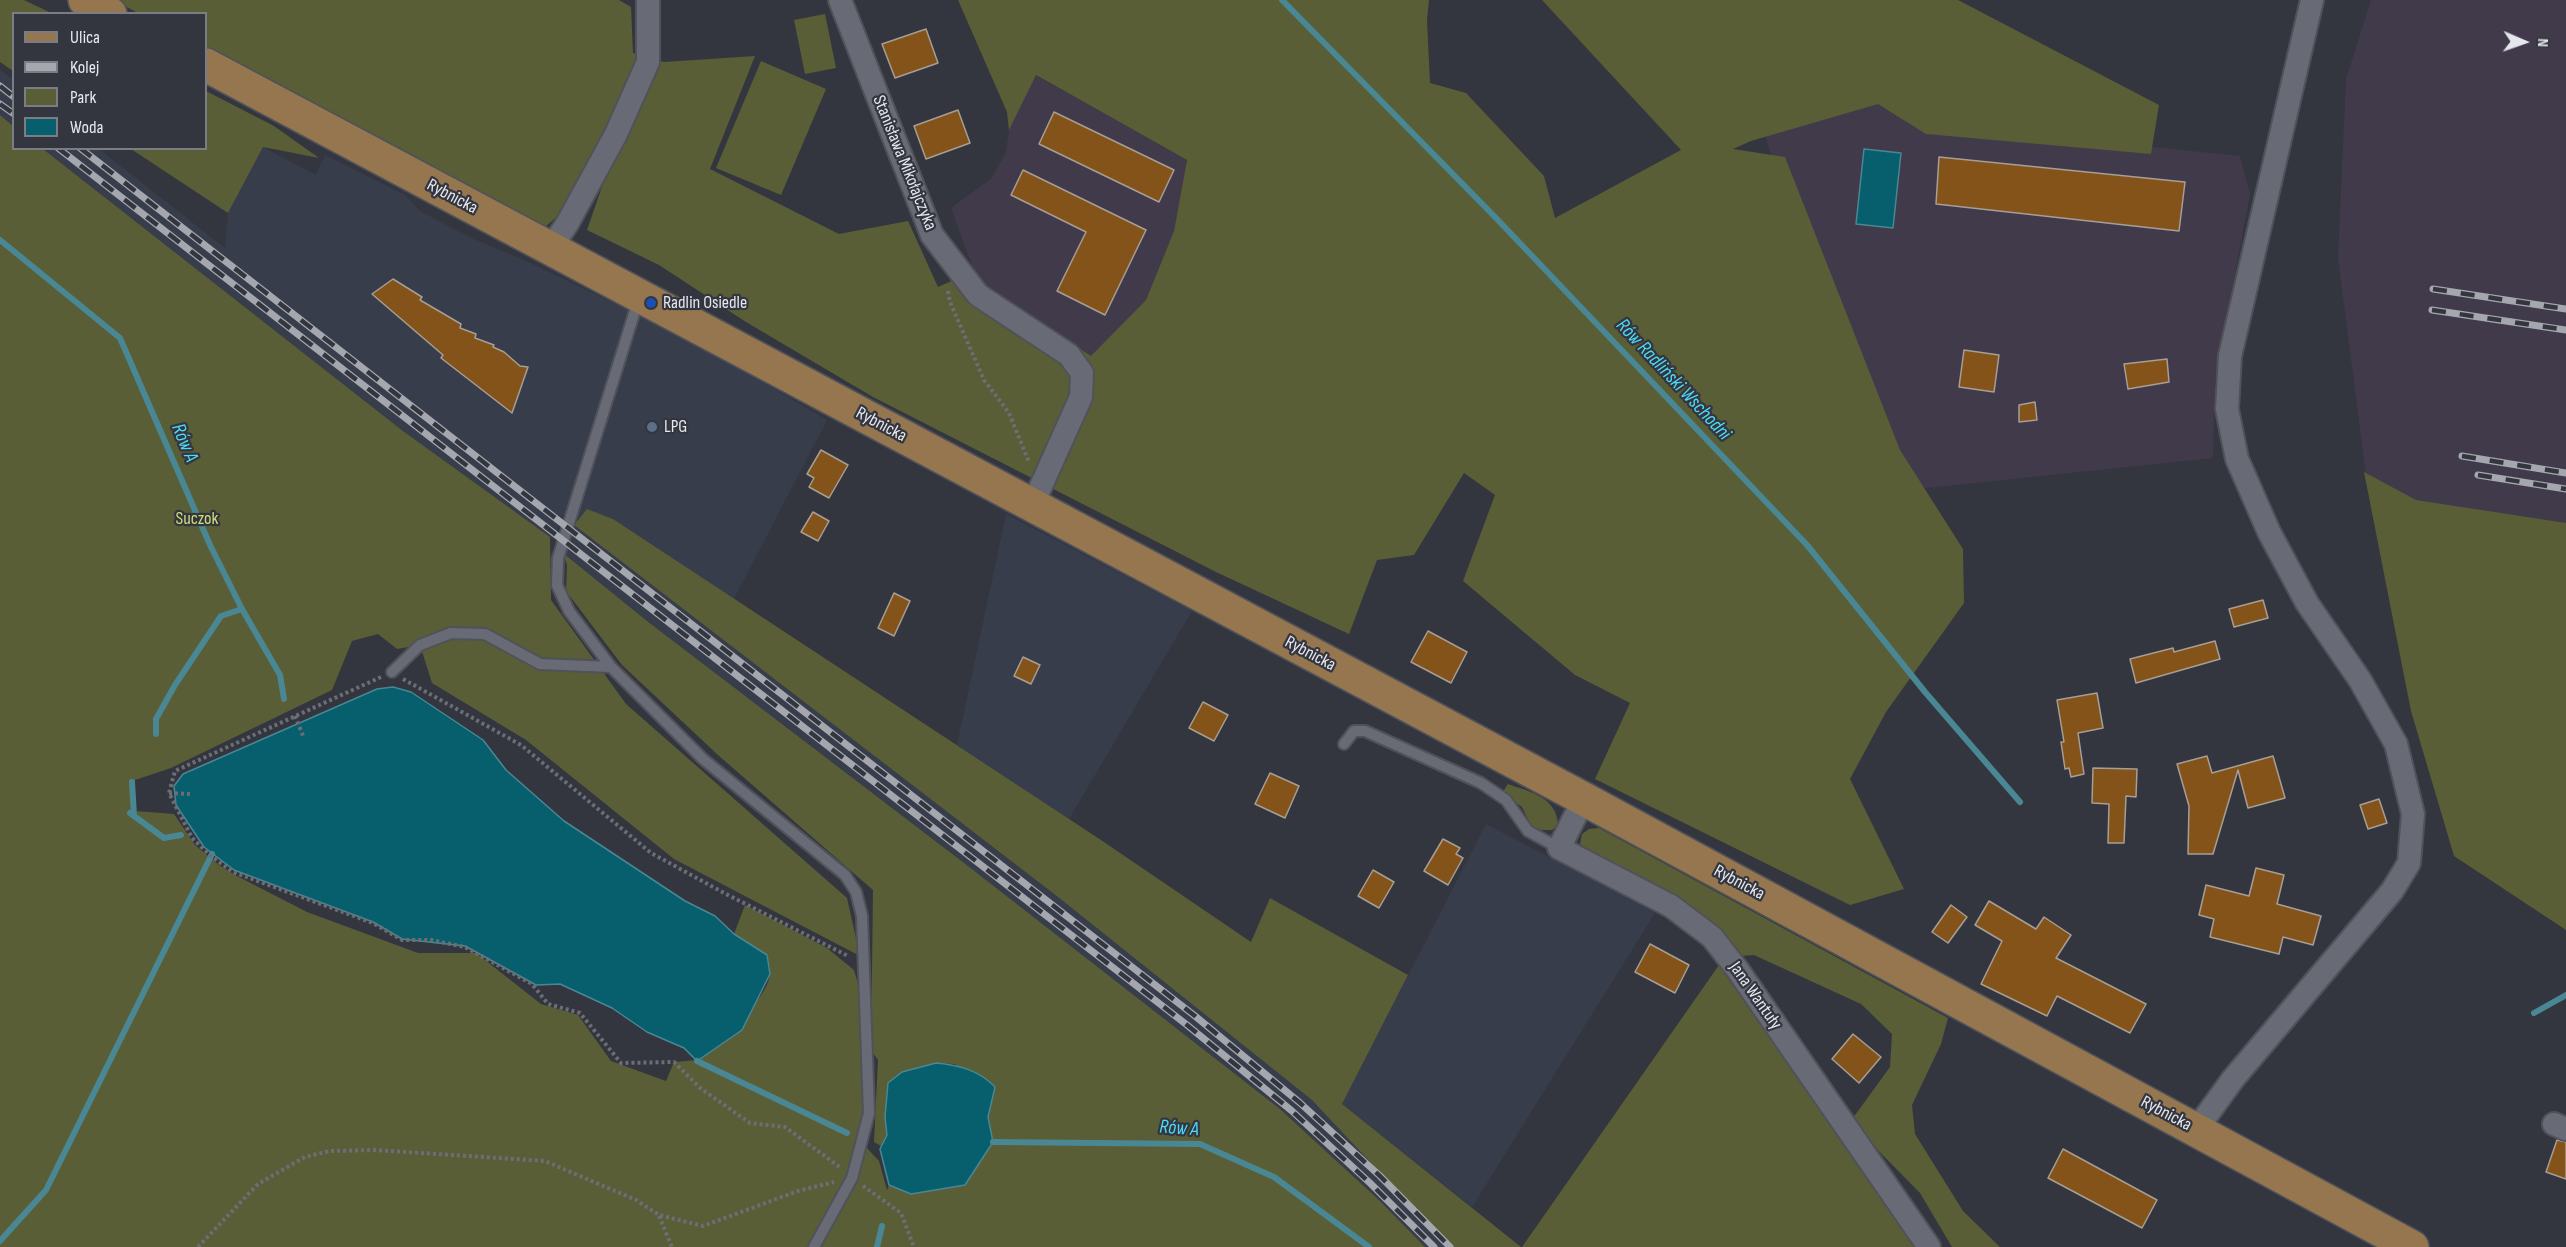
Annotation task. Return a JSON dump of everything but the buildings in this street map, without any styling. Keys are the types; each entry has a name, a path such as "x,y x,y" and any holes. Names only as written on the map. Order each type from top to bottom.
{"main road":[{"path":"85,0 106,12"},
{"name":"Rybnicka","path":"207,66 1584,799 2412,1247"}],"street":[{"path":"550,249 567,224 616,134 648,62 648,0"},
{"name":"Stanisława Mikołajczyka","path":"840,0 937,241 978,295 1069,355 1082,373 1081,397 1032,506"},
{"path":"2196,1130 2233,1079 2392,891 2409,863 2413,814 2396,744 2360,680 2307,603 2269,532 2237,459 2228,410 2230,356 2312,0"},
{"path":"1559,848 1584,799"},
{"name":"Jana Wantuły","path":"1559,848 1671,906 1712,937 1737,969 1929,1247"}],"lane":[{"path":"639,297 558,558 557,585 569,611 611,667 703,759 828,860 845,875 856,892 862,916 869,1113 852,1178 814,1247"},
{"path":"392,672 420,645 451,633 485,634 540,664 611,667"},
{"path":"1344,744 1354,731 1365,731 1481,783 1506,800 1528,831 1559,848"}],"path":[{"path":"937,241 950,302 984,380 1009,413 1031,466"},
{"path":"851,957 726,894 651,852 521,745 392,672 175,771 169,793 192,838 233,872 373,923 402,940 431,940 465,947 532,984 548,1004 580,1013 621,1063 674,1062 700,1088 750,1123 785,1126 901,1213 914,1247"},
{"path":"295,716 304,738"},
{"path":"169,793 191,794"},
{"path":"198,1247 258,1184 305,1157 330,1151 375,1150 545,1161 636,1200 658,1215 703,1226 798,1191 852,1178"},
{"path":"658,1215 672,1247"}],"shaded area":[{"path":"2371,0 2566,0 2566,528 2425,508 2366,475 2338,258 2346,79"},
{"path":"0,69 12,79 12,125 0,115"},
{"path":"1035,75 1187,160 1174,231 1146,300 1091,357 987,289 974,271 951,208 992,178 1006,152 1009,130"},
{"path":"1871,91 1988,130 2240,156 2250,194 2215,380 2213,458 1879,493 1761,123"},
{"path":"263,147 316,175 325,155 405,195 420,211 469,237 524,260 693,341 827,420 734,599 613,519 587,509 580,518 562,515 554,540 403,431 44,150 100,150 225,248 228,213"},
{"path":"1006,514 1192,611 1069,819 957,745"},
{"path":"574,525 1058,897 1312,1100 1461,1247 1425,1247 1380,1201 1280,1109 968,866 647,621 563,553"},
{"path":"1486,824 1655,913 1472,1207 1342,1104"}],"green space":[{"path":"0,0 24,0 49,12 12,12 12,70 0,62"},
{"path":"113,0 619,0 631,7 633,53 664,62 755,56 710,169 839,234 908,221 938,287 974,271 987,289 1091,356 1146,300 1174,231 1187,160 1036,75 1009,130 1007,112 958,0 1429,0 1427,20 1430,83 1466,93 1544,176 1555,218 1681,150 1542,0 1958,0 2159,105 2151,154 1926,134 1878,104 1751,141 1733,149 1785,157 1900,450 1963,549 1964,603 1886,712 1850,779 1904,889 1850,905 1595,779 1630,703 1575,675 1463,581 1495,495 1464,473 1414,555 1377,560 1349,634 1216,572 873,397 746,322 659,265 587,230 606,175 545,227 207,50 207,12 136,12"},
{"path":"825,14 836,68 805,74 794,20"},
{"path":"761,61 826,89 781,195 716,168"},
{"path":"207,92 274,126 319,158 263,147 228,213 133,150 207,150"},
{"name":"Suczok","path":"0,115 12,125 12,150 44,150 403,431 550,537 551,600 626,704 847,898 860,956 674,859 526,740 432,683 420,645 397,649 378,634 352,641 332,690 171,768 135,780 135,811 174,814 195,845 219,865 307,912 418,953 476,953 541,1004 578,1015 611,1061 666,1081 674,1062 697,1060 751,1009 767,985 770,972 767,955 734,934 745,905 827,948 854,970 865,1008 869,1113 854,1174 867,1148 879,1161 887,1190 889,1185 911,1194 965,1185 993,1142 987,1117 995,1087 954,1064 936,1063 922,1067 885,1117 887,1135 881,1146 874,1142 878,1060 871,1050 873,890 718,755 622,665 566,591 567,565 563,553 647,621 968,866 1280,1109 1380,1201 1425,1247 0,1247"},
{"path":"2364,472 2416,500 2566,523 2566,930 2454,856 2411,711"},
{"path":"587,509 613,519 1101,840 1251,942 1270,898 1408,975 1342,1104 1521,1247 1450,1247 1312,1100 1058,897 574,525"},
{"path":"1508,784 1533,793 1548,802 1553,808 1558,825 1552,830 1541,830 1531,826 1522,807 1502,793"},
{"path":"1599,828 1948,1018 1941,1044 1912,1105 1915,1134 1963,1211 2000,1247 1952,1247 1920,1193 1850,1122 1890,1067 1892,1034 1861,1004 1754,955 1740,956 1590,854 1580,844 1582,834 1589,829"},
{"path":"1719,965 1917,1247 1522,1247"}],"water":[{"path":"1864,149 1901,153 1893,228 1856,224"},
{"path":"393,687 411,692 483,740 506,770 564,821 685,901 715,916 734,934 767,955 770,974 742,1030 697,1061 684,1048 647,1032 612,1008 560,984 536,985 465,946 402,939 373,922 234,870 204,847 176,805 174,786 183,774 377,689"},
{"path":"936,1063 968,1069 982,1076 995,1087 988,1117 993,1142 965,1185 911,1194 889,1185 880,1149 887,1135 885,1117 888,1083 902,1072"}],"waterway":[{"name":"Rów Radliński Wschodni","path":"1282,0 1496,218 1807,545 1925,692 2020,802"},
{"name":"Rów A","path":"0,240 120,338 210,545 242,609 280,675 284,699"},
{"path":"156,734 156,719 175,685 221,616 242,609"},
{"path":"132,782 134,816"},
{"path":"130,813 164,838 181,835"},
{"path":"0,1241 46,1190 212,854"},
{"path":"2534,1013 2566,995"},
{"name":"Rów A","path":"697,1061 847,1133"},
{"name":"Rów A","path":"993,1142 1200,1144 1274,1177 1369,1247"},
{"path":"877,1247 882,1226"}],"railway":[{"path":"0,86 12,95"},
{"path":"0,104 12,113"},
{"path":"61,150 1187,1025 1292,1111 1370,1183 1434,1247"},
{"path":"83,150 1195,1016 1299,1102 1380,1176 1450,1247"},
{"path":"2433,289 2566,309"},
{"path":"2432,310 2566,330"},
{"path":"2462,456 2566,473"},
{"path":"2478,475 2566,489"}],"place":[{"name":"Radlin Osiedle","path":"651,303"},
{"name":"LPG","path":"652,427"}]}
